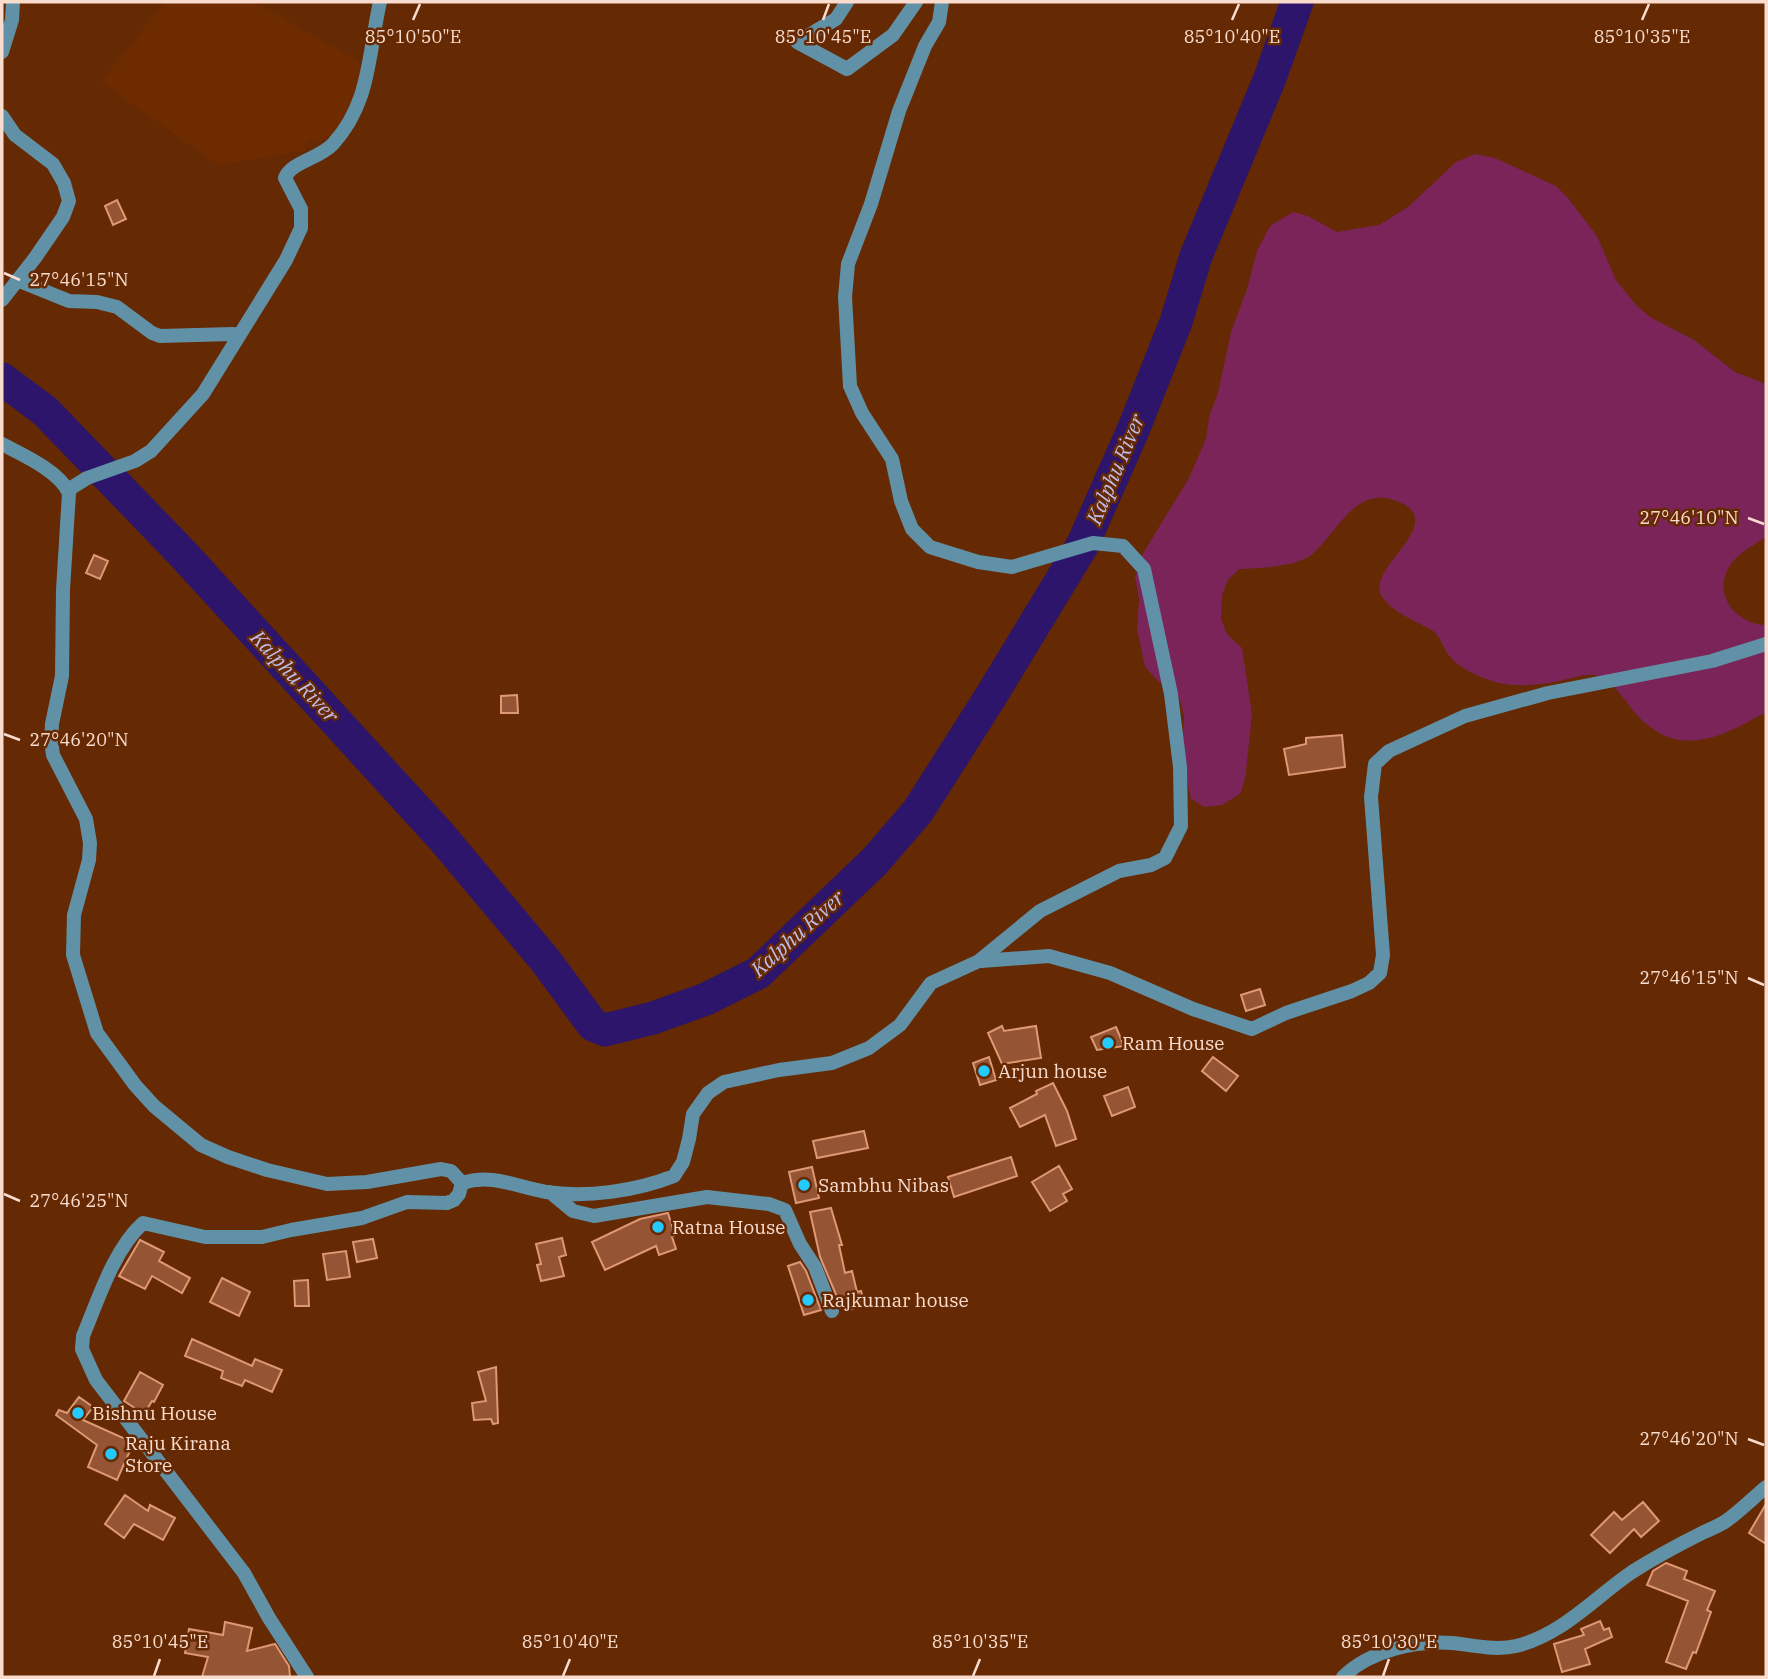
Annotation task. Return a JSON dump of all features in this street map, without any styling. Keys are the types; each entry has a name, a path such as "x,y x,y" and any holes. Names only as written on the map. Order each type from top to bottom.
{"street":[{"path":"2,52 12,20 13,2"},
{"path":"69,492 78,482 135,461 150,451 203,394 286,260 301,228 301,209 285,178 286,173 324,152 351,120 367,80 380,2"},
{"path":"847,2 836,19 797,42 847,69 893,35 916,2"},
{"path":"462,1183 477,1178 501,1180 550,1192 597,1192 639,1187 674,1176 686,1150 693,1114 708,1093 724,1082 779,1070 832,1063 869,1048 900,1025 931,983 979,961 1040,911 1057,901 1119,871 1151,865 1165,858 1181,826 1180,766 1171,694 1144,569 1124,545 1093,544 1012,568 978,562 930,547 912,529 901,501 892,459 862,413 850,386 845,297 848,264 872,204 900,111 925,46 939,22 942,2"},
{"path":"2,116 15,135 53,164 64,183 69,201 63,217 2,300"},
{"path":"17,280 69,301 97,302 117,307 160,336 239,336"},
{"path":"2,444 57,477 69,492 63,590 62,676 51,741 53,755 86,819 90,843 89,860 74,915 74,954 97,1033 154,1106 201,1144 228,1157 267,1170 327,1184 367,1182 441,1168 451,1171 462,1183"},
{"path":"979,961 1049,956 1111,973 1193,1009 1252,1029 1286,1013 1352,991 1369,983 1380,973 1383,955 1371,797 1375,764 1389,751 1465,716 1548,693 1712,661 1766,644"},
{"path":"307,1677 244,1573 96,1380 82,1349 83,1336 122,1249 130,1234 143,1223 205,1237 262,1237 362,1217 407,1202 447,1203 459,1194 462,1183"},
{"path":"550,1192 573,1211 594,1216 707,1197 769,1204 785,1210 800,1244 815,1267 832,1311"},
{"path":"1343,1677 1378,1655 1415,1645 1436,1642 1487,1648 1516,1646 1548,1633 1657,1556 1724,1523 1766,1487"}],"shaded area":[{"path":"165,2 255,2 358,61 364,76 359,90 332,135 317,143 309,138 304,151 218,165 101,82"},
{"path":"1475,154 1495,158 1556,186 1597,236 1616,280 1636,305 1650,317 1694,340 1735,372 1766,384 1766,537 1747,549 1731,564 1725,575 1724,586 1729,605 1736,613 1755,623 1766,625 1766,712 1717,736 1684,740 1668,737 1653,729 1637,715 1611,684 1596,675 1522,685 1495,682 1469,672 1451,658 1435,633 1391,607 1381,595 1380,584 1385,572 1411,534 1415,522 1412,511 1399,502 1384,498 1370,499 1349,513 1321,546 1304,559 1276,566 1239,569 1228,580 1222,595 1221,619 1227,634 1242,648 1252,714 1245,780 1240,794 1222,805 1205,807 1191,799 1182,757 1184,716 1180,700 1176,692 1158,681 1145,667 1137,629 1139,599 1135,577 1142,555 1189,478 1206,439 1231,332 1257,251 1270,226 1293,212 1308,216 1337,232 1379,225 1408,207 1456,162"}],"building":[{"path":"117,200 126,219 113,225 105,206"},
{"path":"94,555 108,561 100,579 86,573"},
{"path":"517,695 518,713 501,713 501,696"},
{"path":"1342,735 1345,767 1289,775 1284,749 1306,744 1306,738"},
{"path":"1260,989 1265,1005 1246,1011 1241,995"},
{"path":"1002,1026 1004,1031 1036,1026 1041,1058 1002,1064 988,1033"},
{"name":"Ram House","path":"1116,1027 1124,1046 1097,1050 1091,1037"},
{"name":"Arjun house","path":"989,1057 996,1080 980,1085 973,1063"},
{"path":"1213,1057 1238,1076 1226,1091 1202,1071"},
{"path":"1053,1083 1067,1111 1076,1139 1056,1146 1045,1115 1020,1127 1010,1108"},
{"path":"1128,1087 1135,1107 1112,1116 1104,1096"},
{"path":"864,1131 868,1148 817,1158 813,1141"},
{"path":"1011,1157 1017,1176 954,1197 948,1177"},
{"path":"1059,1166 1072,1189 1063,1194 1067,1201 1050,1211 1032,1182"},
{"name":"Sambhu Nibas","path":"812,1167 819,1198 796,1203 789,1172"},
{"path":"831,1208 842,1245 839,1245 845,1273 852,1271 857,1292 861,1291 865,1305 845,1311 820,1257 810,1212"},
{"path":"668,1213 676,1249 659,1255 656,1246 605,1270 592,1242 640,1219"},
{"path":"562,1238 566,1255 559,1257 564,1276 541,1281 537,1265 541,1264 536,1244"},
{"path":"373,1239 377,1258 357,1262 353,1242"},
{"path":"140,1240 164,1252 159,1261 190,1278 182,1293 152,1276 145,1289 119,1276"},
{"path":"346,1251 350,1277 327,1280 323,1254"},
{"path":"800,1262 821,1310 804,1315 788,1266"},
{"path":"222,1278 250,1292 239,1316 210,1302"},
{"path":"308,1280 309,1306 295,1306 294,1281"},
{"path":"192,1339 252,1366 255,1359 282,1370 272,1392 245,1380 242,1386 221,1378 223,1371 185,1356"},
{"path":"496,1367 498,1423 493,1424 491,1419 474,1420 472,1403 486,1401 478,1372"},
{"path":"140,1372 163,1385 144,1414 124,1401"},
{"path":"79,1397 93,1407 83,1420 133,1444 117,1480 88,1467 97,1445 56,1415 59,1410 67,1413"},
{"path":"125,1495 148,1511 150,1505 175,1518 163,1540 134,1524 124,1538 105,1524"},
{"path":"1643,1502 1659,1521 1641,1537 1634,1529 1610,1553 1591,1535 1614,1512 1622,1520"},
{"path":"1766,1504 1766,1544 1749,1533"},
{"path":"1666,1563 1687,1571 1684,1579 1715,1591 1707,1610 1711,1612 1696,1653 1693,1652 1686,1669 1666,1662 1688,1601 1647,1585 1653,1571"},
{"path":"1600,1621 1604,1630 1609,1628 1612,1637 1585,1649 1590,1664 1562,1672 1554,1644 1584,1635 1581,1629"},
{"path":"225,1622 252,1628 247,1651 275,1644 289,1666 290,1677 202,1677 208,1657 185,1653 189,1629 223,1635"}],"waterway":[{"name":"Kalphu River","path":"2,379 45,411 182,553 440,835 545,960 593,1025 605,1030 653,1018 706,999 758,973 875,861 918,811 991,696 1082,546 1134,428 1176,322 1196,256 1270,78 1297,2"}],"place":[{"name":"Ram House","path":"1108,1043"},
{"name":"Arjun house","path":"984,1071"},
{"name":"Sambhu Nibas","path":"804,1185"},
{"name":"Ratna House","path":"658,1227"},
{"name":"Rajkumar house","path":"808,1300"},
{"name":"Bishnu House","path":"78,1413"},
{"name":"Raju Kirana Store","path":"111,1454"}]}
